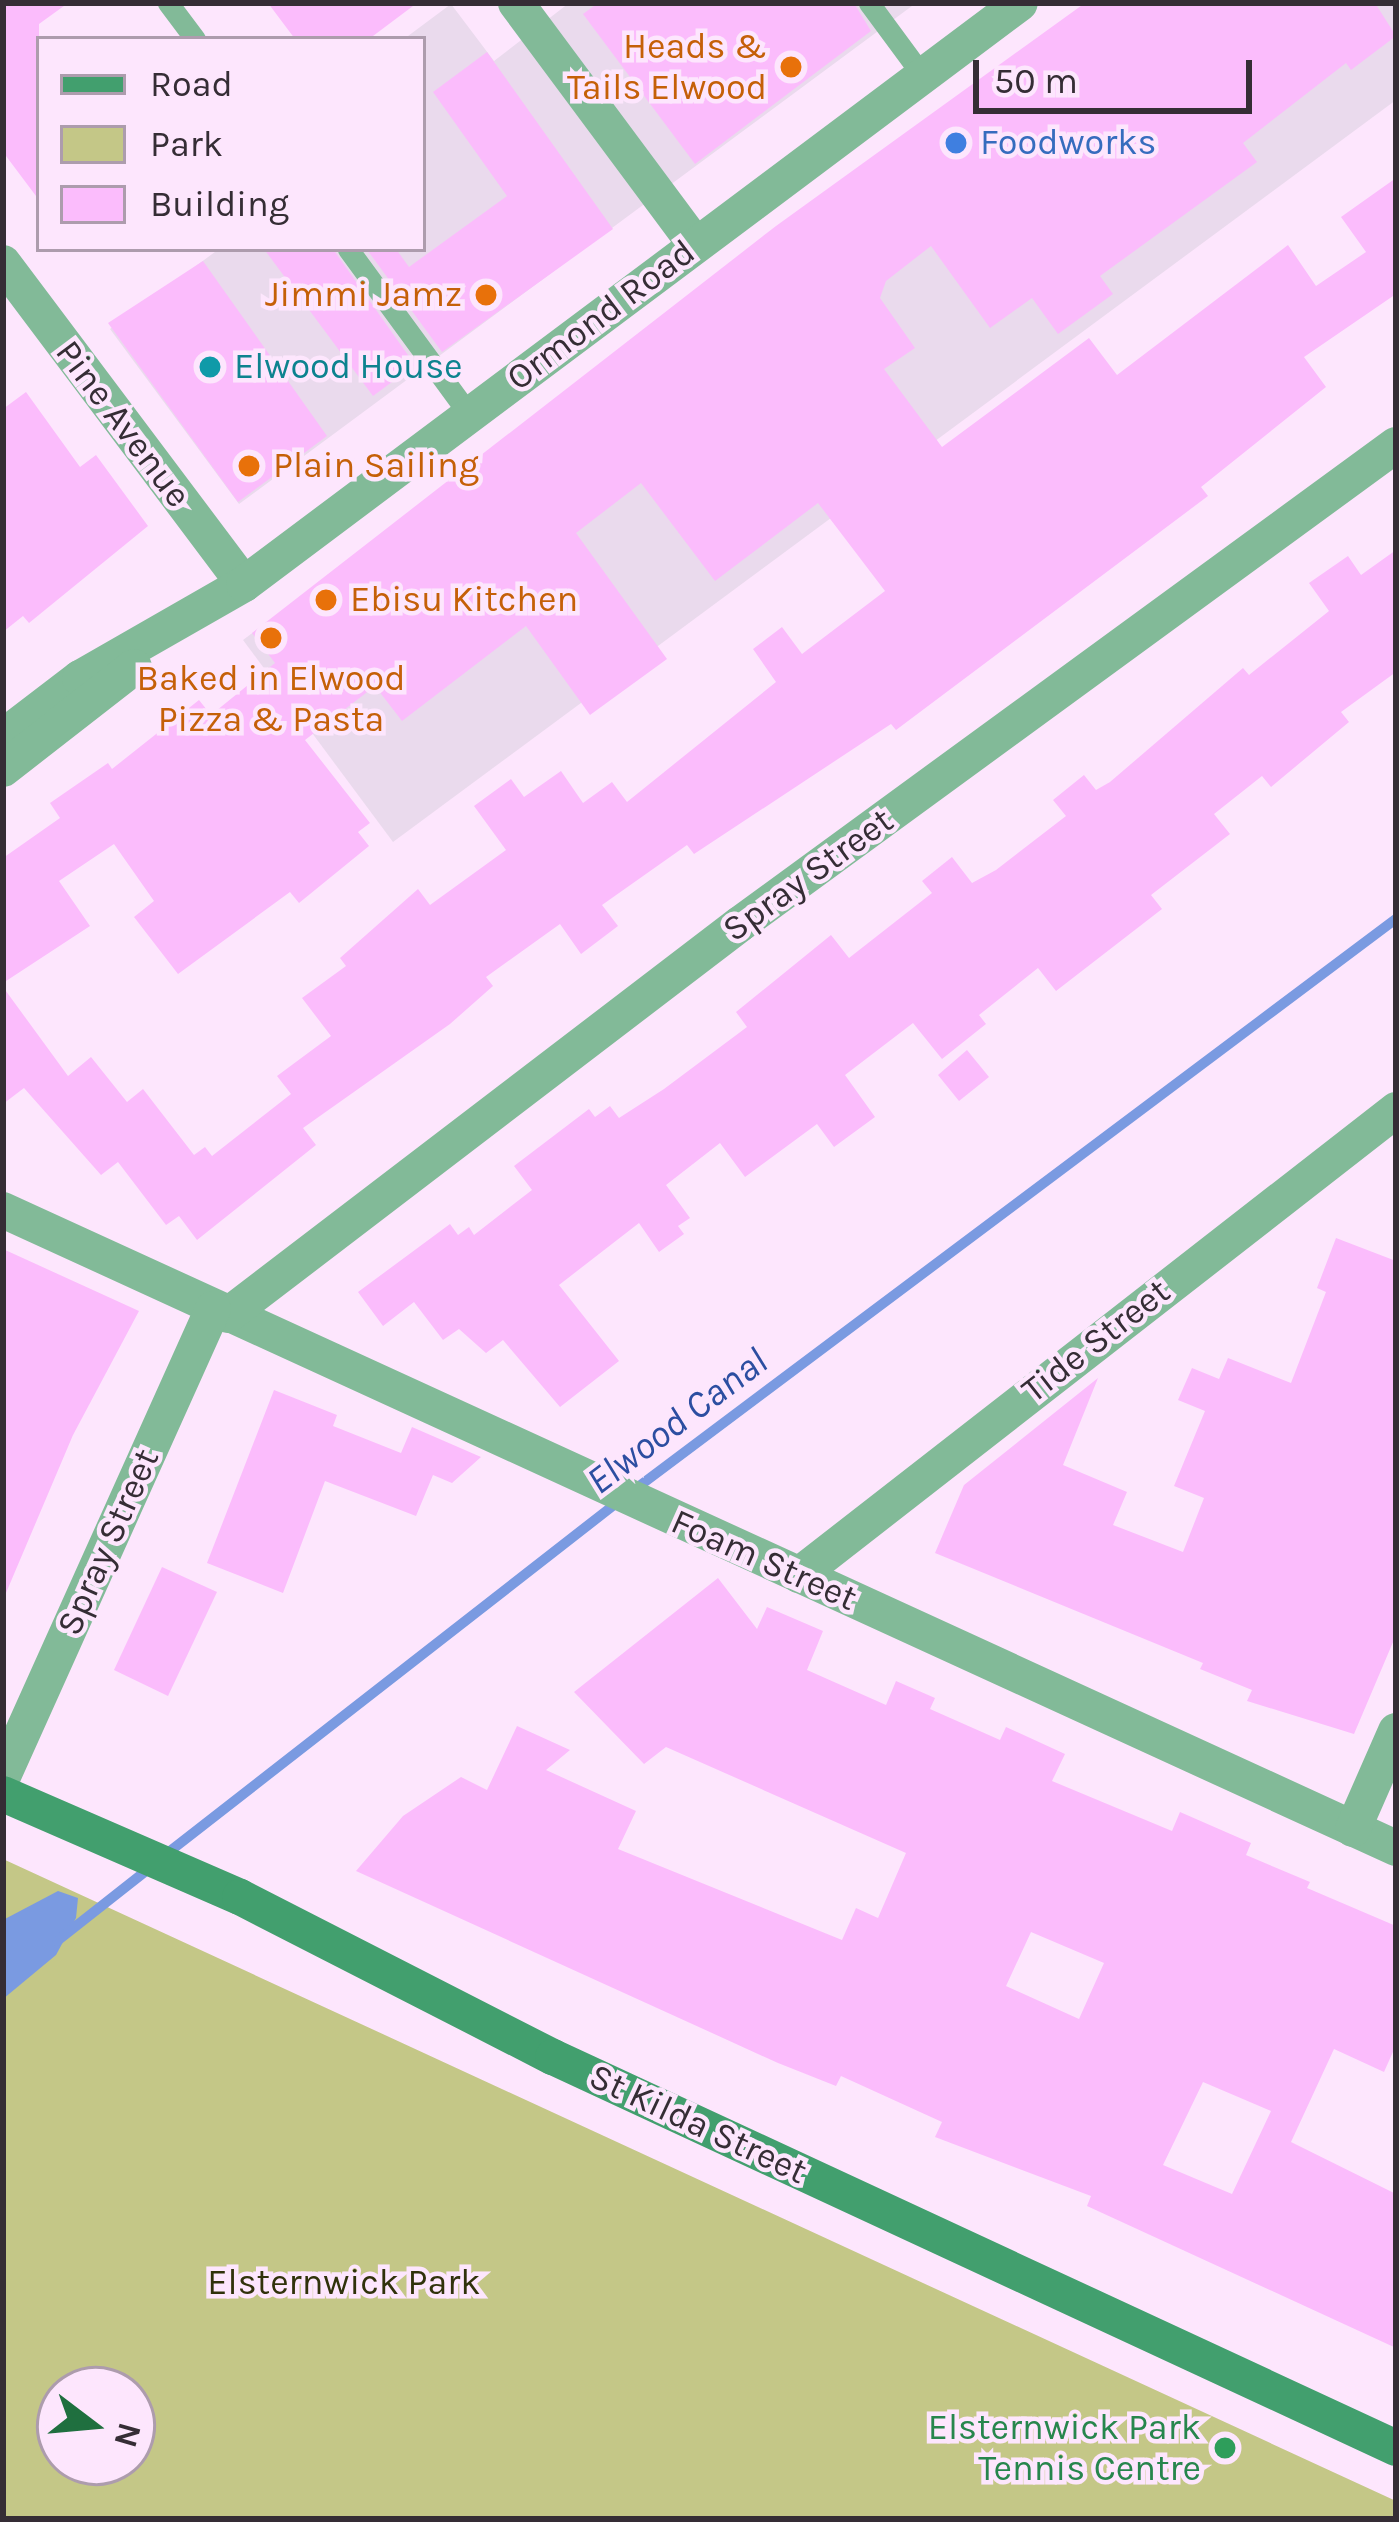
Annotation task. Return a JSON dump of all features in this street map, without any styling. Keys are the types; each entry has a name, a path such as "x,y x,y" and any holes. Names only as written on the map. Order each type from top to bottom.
{"main road":[{"name":"St Kilda Street","path":"3,1794 241,1897 553,2057 1396,2448"}],"street":[{"path":"516,3 695,244"},
{"name":"Ormond Road","path":"7,745 125,676 179,622 244,584 1020,3"},
{"name":"Pine Avenue","path":"3,262 244,584"},
{"name":"Spray Street","path":"3,1776 221,1312 740,924 1396,445"},
{"name":"Tide Street","path":"799,1575 1396,1110"},
{"name":"Foam Street","path":"3,1210 1396,1848"},
{"path":"1353,1829 1396,1731"}],"lane":[{"path":"168,3 193,36"},
{"path":"869,3 922,75"},
{"path":"351,252 468,413"}],"shaded area":[{"path":"569,3 916,3 239,504 110,329 215,252 426,252 426,36 408,36 451,4 494,61"},
{"path":"1103,3 1396,3 1396,100 393,842 243,640"}],"green space":[{"name":"Elsternwick Park","path":"3,1859 1396,2501 1396,2519 3,2519"}],"water":[{"path":"58,1891 78,1898 76,1918 56,1955 3,1999 3,1920"}],"building":[{"path":"3,3 68,3 39,24 36,36 36,196 3,152"},
{"path":"268,3 417,3 373,36 293,36"},
{"path":"598,3 854,3 871,31 695,164 583,14"},
{"path":"1085,3 1375,3 1396,36 1351,70 1346,63 1243,143 1257,162 1100,276 1113,294 1058,334 1032,298 990,328 931,246 886,281 880,298 915,348 884,369 942,447 1089,338 1117,375 1288,245 1316,286 1366,252 1341,217 1396,178 1396,294 1304,357 1326,387 1201,487 1208,496 896,730 891,724 694,854 687,845 602,905 618,926 581,954 560,924 486,977 493,986 450,1024 303,1128 316,1145 197,1240 179,1216 166,1225 118,1162 101,1175 24,1088 3,1104 3,987 68,1076 91,1057 127,1102 143,1089 194,1155 205,1147 212,1156 291,1094 277,1076 331,1036 302,998 346,966 340,958 418,889 430,905 506,850 474,806 511,779 524,797 561,771 583,803 612,782 627,802 776,682 753,649 782,627 802,654 885,591 818,503 715,581 641,483 576,533 667,659 590,715 526,626 402,721 375,686 305,740 370,823 358,832 369,846 299,903 290,892 178,974 134,917 154,901 114,844 59,881 90,926 3,983 3,858 60,818 50,803 108,763 112,769 199,700 211,715 275,663 252,633 776,226"},
{"path":"487,52 613,229 442,352 369,252 398,252 409,267 507,196 433,92"},
{"path":"266,252 335,252 415,365 373,396"},
{"name":"Elwood House","path":"203,261 327,436 238,502 108,323"},
{"path":"26,392 80,467 96,455 148,526 29,623 23,616 3,632 3,409"},
{"path":"1396,550 1396,672 1341,712 1349,722 1271,787 1262,776 1214,814 1230,834 1151,895 1162,909 1056,991 1038,968 979,1015 986,1024 942,1059 913,1023 845,1075 875,1117 834,1147 817,1124 745,1177 720,1143 666,1185 690,1218 678,1226 684,1234 659,1252 639,1223 559,1285 619,1361 560,1407 503,1340 486,1353 459,1329 443,1340 414,1302 383,1326 358,1292 450,1224 458,1235 469,1227 474,1235 532,1190 514,1166 589,1109 595,1117 610,1106 619,1118 664,1089 747,1027 736,1012 831,935 849,958 932,893 922,881 952,857 972,883 996,870 1066,816 1053,800 1084,775 1096,790 1110,782 1243,668 1249,675 1329,611 1309,583 1348,556 1361,575"},
{"path":"967,1050 989,1077 959,1101 938,1075"},
{"path":"1336,1238 1396,1261 1396,1635 1354,1734 1247,1701 1252,1690 1200,1669 1203,1663 935,1553 964,1485 1098,1378 1063,1465 1127,1492 1113,1525 1183,1552 1204,1498 1174,1486 1205,1411 1178,1400 1192,1368 1219,1379 1228,1358 1291,1383 1326,1292 1317,1288"},
{"path":"3,1249 139,1311 73,1435 3,1600"},
{"path":"274,1390 337,1415 333,1426 401,1453 412,1427 481,1457 452,1483 433,1475 416,1516 325,1481 283,1593 207,1563"},
{"path":"162,1567 217,1592 168,1696 114,1670"},
{"path":"718,1578 757,1629 767,1607 823,1631 807,1670 886,1705 896,1681 935,1698 930,1709 1000,1740 1006,1727 1065,1754 1052,1781 1172,1831 1180,1812 1251,1843 1246,1855 1310,1882 1307,1888 1396,1926 1396,2045 1384,2072 1334,2049 1291,2142 1396,2194 1396,2348 1087,2206 1091,2196 935,2137 942,2122 841,2076 836,2086 778,2063 356,1871 403,1816 461,1777 487,1790 517,1726 570,1750 546,1770 636,1811 618,1849 842,1940 856,1908 878,1918 906,1853 666,1747 644,1764 574,1692","holes":["1031,1932 1104,1963 1079,2019 1006,1986","1203,2082 1271,2111 1232,2194 1163,2165"]}],"waterway":[{"name":"Elwood Canal","path":"634,1490 1396,919"},
{"name":"Elwood Canal","path":"165,1855 619,1501"},
{"name":"Elwood Canal","path":"57,1941 151,1867"}],"place":[{"name":"Heads & Tails Elwood","path":"791,67"},
{"name":"Foodworks","path":"956,143"},
{"name":"Jimmi Jamz","path":"486,295"},
{"name":"Elwood House","path":"210,367"},
{"name":"Plain Sailing","path":"249,466"},
{"name":"Ebisu Kitchen","path":"326,600"},
{"name":"Baked in Elwood Pizza & Pasta","path":"271,638"},
{"name":"Elsternwick Park Tennis Centre","path":"1225,2448"}]}
